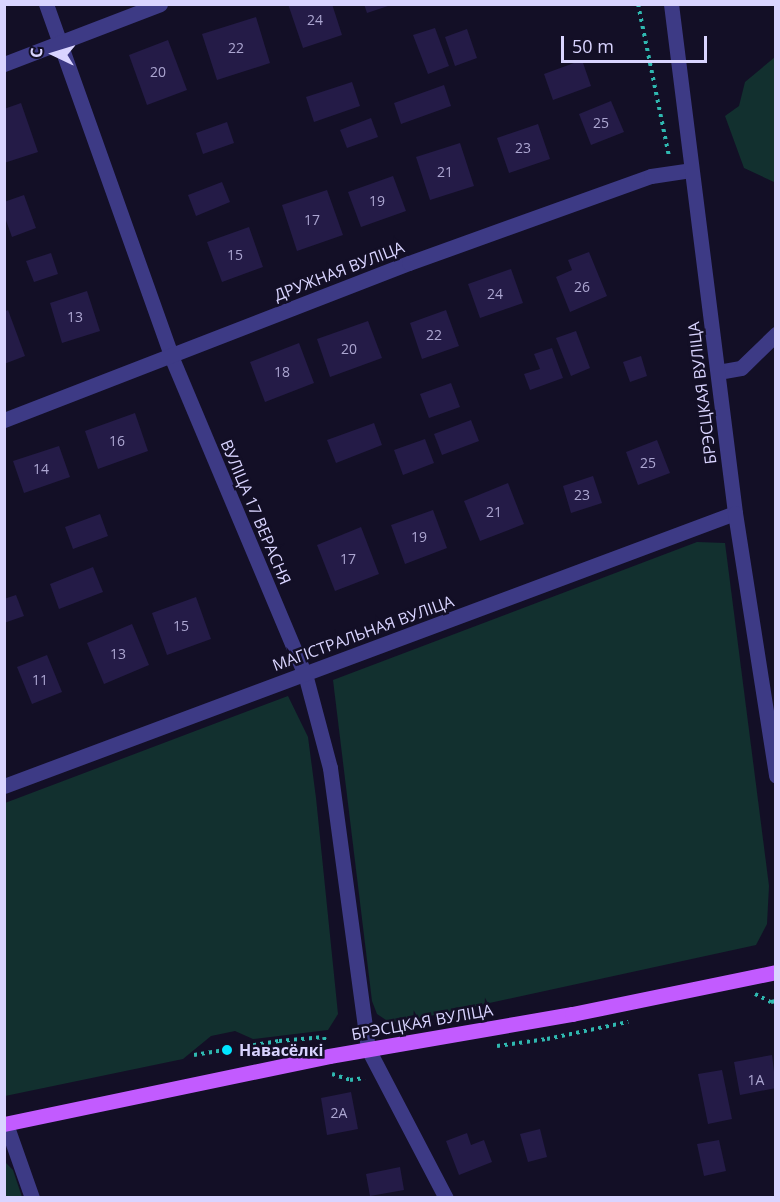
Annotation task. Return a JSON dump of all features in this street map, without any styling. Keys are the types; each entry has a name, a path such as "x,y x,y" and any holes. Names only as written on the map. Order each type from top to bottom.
{"main road":[{"name":"БРЭСЦКАЯ ВУЛІЦА","path":"5,1124 368,1049 572,1014 776,972"}],"street":[{"name":"ВУЛІЦА 17 ВЕРАСНЯ","path":"46,4 171,356 305,674 330,768 368,1049 446,1197"},
{"path":"4,64 160,4"},
{"name":"БРЭСЦКАЯ ВУЛІЦА","path":"671,4 735,513 776,776"},
{"name":"ДРУЖНАЯ ВУЛІЦА","path":"4,420 409,263 651,176 691,170"},
{"path":"718,372 741,368 776,334"},
{"name":"МАГІСТРАЛЬНАЯ ВУЛІЦА","path":"4,786 735,513"},
{"path":"5,1124 32,1197"}],"path":[{"path":"638,4 672,172"},
{"path":"488,1048 607,1027"},
{"path":"194,1055 279,1041"},
{"path":"331,1074 350,1080 382,1077"}],"green space":[{"path":"775,57 776,181 774,182 744,168 725,116 739,106 745,82"},
{"path":"697,542 725,543 769,886 767,924 756,945 407,1021 389,1022 377,1014 372,1001 333,680"},
{"path":"288,696 308,737 316,798 338,1014 328,1030 253,1039 235,1031 211,1036 183,1059 5,1096 5,803"},
{"path":"5,1162 13,1170 22,1197 5,1197"}],"building":[{"path":"288,4 332,4 342,35 303,48"},
{"path":"364,4 391,4 391,5 367,13"},
{"path":"256,17 270,63 217,80 202,34"},
{"path":"435,28 449,66 428,74 413,35"},
{"path":"467,29 477,58 455,66 445,37"},
{"path":"168,40 187,90 147,105 129,55"},
{"path":"582,60 591,86 553,100 544,74"},
{"path":"352,82 360,106 314,122 306,97"},
{"path":"444,85 451,106 401,124 394,103"},
{"path":"611,101 624,132 591,145 579,114"},
{"path":"21,103 38,152 4,163 4,109"},
{"path":"371,118 378,137 347,148 340,130"},
{"path":"227,122 234,143 203,154 196,133"},
{"path":"538,124 550,159 509,173 497,138"},
{"path":"460,143 474,186 430,200 416,157"},
{"path":"393,176 406,211 361,227 348,192"},
{"path":"222,182 230,202 196,216 188,195"},
{"path":"327,190 343,235 297,251 282,205"},
{"path":"24,195 36,228 12,237 4,215 4,202"},
{"path":"249,227 263,267 222,282 207,242"},
{"path":"589,252 607,296 570,312 556,277 572,270 568,260"},
{"path":"51,253 58,274 34,282 26,261"},
{"path":"511,269 523,303 480,318 468,284"},
{"path":"87,291 100,331 62,343 50,303"},
{"path":"8,310 25,356 4,364 4,312"},
{"path":"446,310 459,346 422,359 410,323"},
{"path":"368,321 382,358 330,377 317,339"},
{"path":"576,331 590,368 571,376 556,338"},
{"path":"299,343 314,383 265,402 250,362"},
{"path":"552,348 563,378 530,390 524,374 540,369 534,354"},
{"path":"641,356 647,376 630,382 623,362"},
{"path":"451,383 460,407 429,418 420,394"},
{"path":"135,413 148,451 98,469 85,431"},
{"path":"471,420 479,441 442,455 434,434"},
{"path":"374,423 382,445 336,463 327,440"},
{"path":"425,439 434,463 403,475 394,450"},
{"path":"657,440 670,473 638,485 626,452"},
{"path":"59,446 70,477 24,493 13,461"},
{"path":"593,476 602,503 571,513 563,486"},
{"path":"508,483 524,524 480,541 464,501"},
{"path":"433,510 447,548 405,564 391,525"},
{"path":"100,514 108,536 73,549 65,527"},
{"path":"361,527 379,574 335,591 317,545"},
{"path":"93,567 103,592 59,609 50,584"},
{"path":"16,595 24,616 4,623 4,599"},
{"path":"196,597 211,639 167,655 152,613"},
{"path":"132,624 149,665 104,684 87,643"},
{"path":"47,655 62,692 32,704 17,667"},
{"path":"772,1055 776,1088 740,1095 734,1062"},
{"path":"722,1070 732,1119 708,1124 698,1074"},
{"path":"351,1092 358,1129 327,1135 321,1098"},
{"path":"540,1129 547,1157 528,1162 520,1134"},
{"path":"467,1133 471,1145 484,1140 492,1162 459,1175 446,1141"},
{"path":"719,1140 726,1171 704,1176 697,1144"},
{"path":"400,1167 404,1190 370,1196 366,1174"}],"place":[{"name":"Навасёлкі","path":"227,1050"}]}
